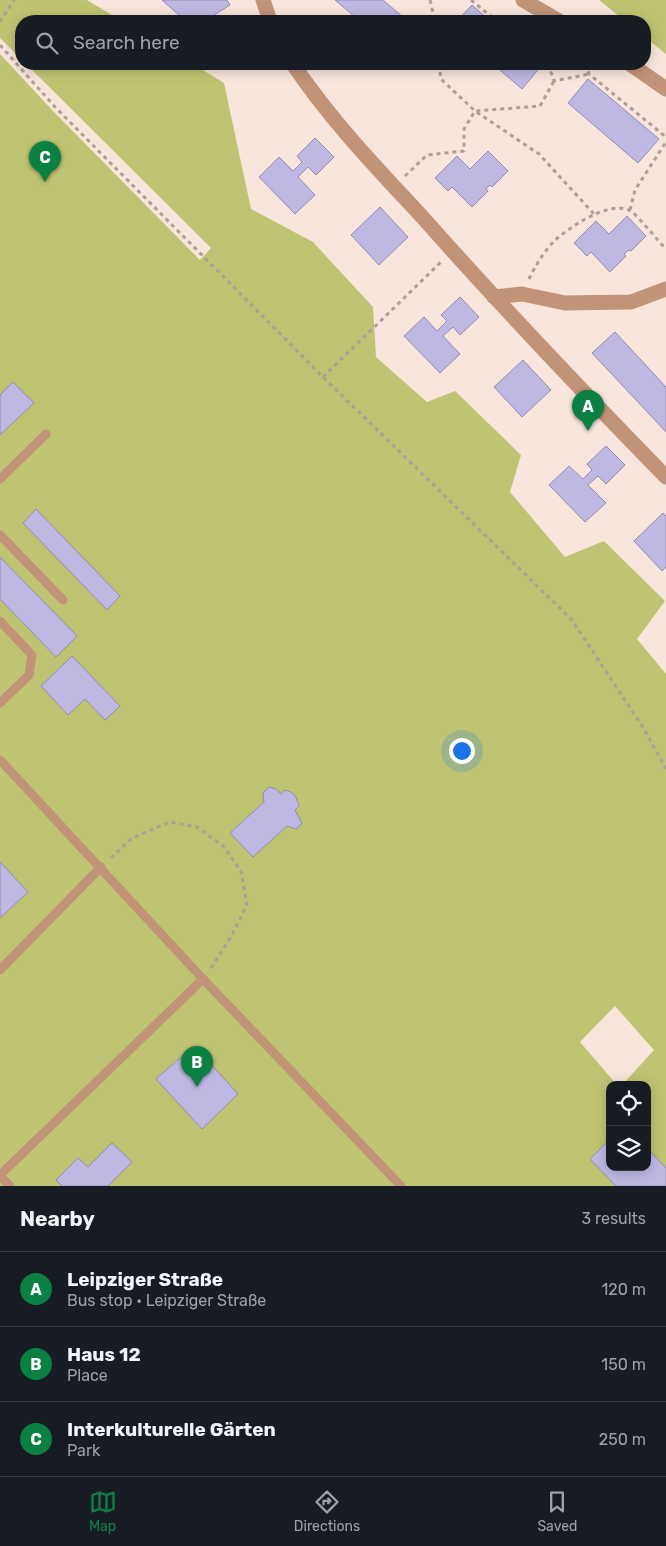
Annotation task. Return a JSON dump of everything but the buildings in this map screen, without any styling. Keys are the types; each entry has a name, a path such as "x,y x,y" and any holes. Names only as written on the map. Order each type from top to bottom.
{"street":[{"path":"263,0 268,15"},
{"path":"523,0 549,15"},
{"path":"297,70 337,123 394,187 494,297 666,477"},
{"path":"639,70 666,89"},
{"path":"494,297 522,294 565,303 630,302 666,289"}],"lane":[{"path":"0,480 46,434"},
{"path":"0,536 62,600"},
{"path":"0,621 32,655 29,675 0,703"},
{"path":"0,760 203,979 401,1186"},
{"path":"0,970 101,867"},
{"path":"10,1186 0,1176 203,979"}],"path":[{"path":"0,22 14,0"},
{"path":"430,0 434,15"},
{"path":"471,0 490,15"},
{"path":"0,45 15,62"},
{"path":"22,70 55,107 323,376 572,620 644,729 666,769"},
{"path":"440,70 441,79 475,112 539,154 594,214"},
{"path":"475,112 540,106 554,81 550,70"},
{"path":"587,70 589,74 666,137"},
{"path":"554,81 589,74"},
{"path":"394,187 427,155 464,151 464,129 475,112"},
{"path":"630,210 635,190 666,142"},
{"path":"522,294 534,267 554,241 594,214 612,207 630,210 666,249"},
{"path":"323,376 452,251"},
{"path":"101,867 132,838 170,822 197,827 223,846 240,871 247,905 231,937 203,979"}],"green space":[{"path":"0,0 87,0 112,15 15,15 15,53 0,38"},
{"path":"599,0 666,0 666,54 651,42 651,15 618,15"},
{"path":"0,54 54,112 200,260 211,248 32,70 203,70 224,83 251,209 313,242 373,307 376,357 427,402 455,391 521,455 510,492 565,557 604,541 665,601 637,639 666,674 666,1186 0,1186"}],"place":[{"name":"Interkulturelle Gärten","path":"45,182"},
{"name":"Leipziger Straße","path":"588,431"},
{"name":"Haus 12","path":"197,1087"}]}
